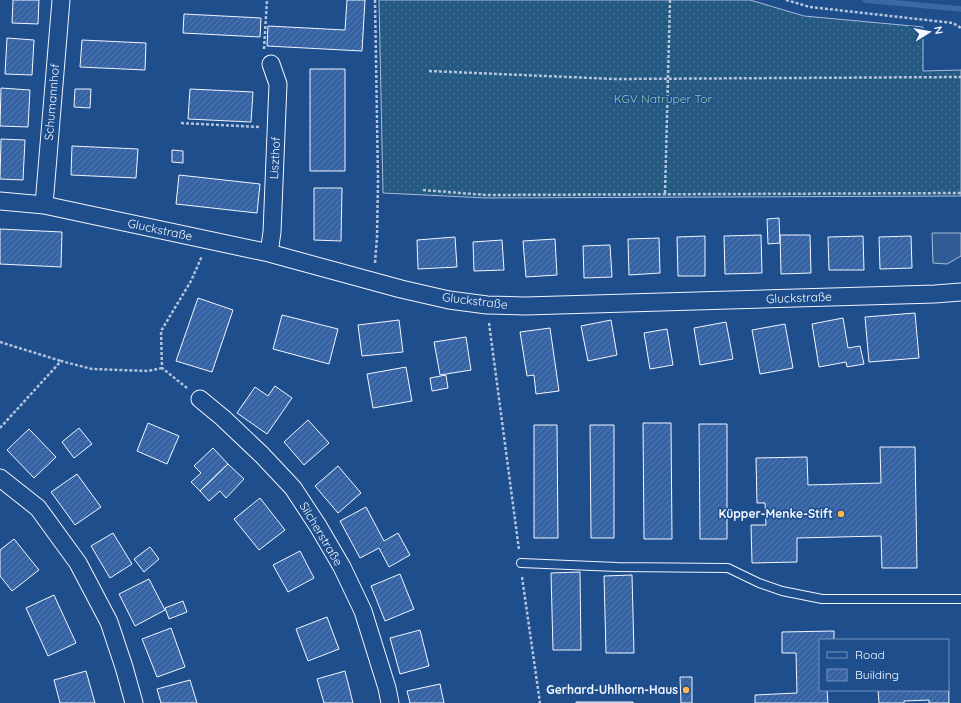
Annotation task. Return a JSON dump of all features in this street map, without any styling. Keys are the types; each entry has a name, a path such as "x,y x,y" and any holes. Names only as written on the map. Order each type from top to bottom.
{"street":[{"name":"Schumannhof","path":"44,205 61,0"},
{"name":"Liszthof","path":"269,253 272,232 278,84 271,64"},
{"name":"Gluckstraße","path":"0,201 44,205 209,240 269,253 373,282 449,300 487,305 525,306 961,292"},
{"name":"Silcherstraße","path":"200,399 223,418 262,455 293,488 318,526 342,567 363,611 387,688 390,703"},
{"path":"0,478 38,508 78,563 109,622 134,703"}],"lane":[{"path":"520,563 617,567 728,568 759,583 782,591 822,599 961,598"}],"path":[{"path":"267,0 263,48 271,64"},
{"path":"373,282 377,237 378,181 375,0"},
{"path":"665,193 670,0"},
{"path":"786,0 810,7 953,23 961,28"},
{"path":"429,71 615,79 961,77"},
{"path":"181,124 276,128"},
{"path":"423,190 486,195 665,193 961,193"},
{"path":"200,399 162,368 161,331 190,281 209,240"},
{"path":"487,305 520,563 540,703"},
{"path":"0,342 92,369 148,371 162,368"},
{"path":"0,428 61,360"}],"green space":[{"name":"KGV Natruper Tor","path":"379,0 750,0 804,16 923,27 923,71 961,70 961,196 487,198 383,193"}],"shaded area":[{"path":"932,233 961,233 961,256 947,264 933,263"}],"building":[{"path":"13,0 39,0 38,24 12,23"},
{"path":"347,0 365,0 362,51 267,46 268,26 345,30"},
{"path":"184,14 261,18 260,37 183,33"},
{"path":"7,38 34,40 32,75 5,74"},
{"path":"82,40 146,43 145,70 80,67"},
{"path":"310,69 345,69 345,171 310,171"},
{"path":"1,88 30,90 28,127 0,126"},
{"path":"75,89 91,89 90,108 74,107"},
{"path":"190,89 253,92 251,122 188,119"},
{"path":"1,139 25,140 23,180 0,179"},
{"path":"72,146 138,149 136,178 71,175"},
{"path":"172,150 183,151 183,163 172,162"},
{"path":"179,175 260,184 257,213 176,204"},
{"path":"314,188 342,188 341,241 314,240"},
{"path":"779,218 780,243 768,244 767,219"},
{"path":"0,229 62,232 61,267 0,264"},
{"path":"761,235 762,273 725,274 724,236"},
{"path":"780,235 810,235 811,273 781,274"},
{"path":"705,236 705,276 678,276 677,237"},
{"path":"863,236 864,270 829,270 828,237"},
{"path":"911,236 912,268 880,269 879,237"},
{"path":"455,237 457,267 418,269 417,240"},
{"path":"659,238 660,273 629,275 628,239"},
{"path":"555,239 557,275 526,277 523,241"},
{"path":"502,240 504,270 474,271 473,242"},
{"path":"610,245 612,277 584,278 583,246"},
{"path":"198,298 233,310 212,372 176,361"},
{"path":"915,313 919,358 869,362 865,317"},
{"path":"282,315 338,329 329,364 273,349"},
{"path":"843,318 848,348 860,346 864,364 847,367 846,362 819,367 812,324"},
{"path":"399,320 403,352 362,356 358,325"},
{"path":"611,320 617,355 588,361 581,326"},
{"path":"726,322 733,359 700,365 694,328"},
{"path":"785,324 793,368 760,374 752,330"},
{"path":"550,328 559,391 536,394 534,375 527,376 520,332"},
{"path":"667,329 673,365 650,369 644,333"},
{"path":"466,337 471,370 440,375 434,342"},
{"path":"406,367 412,401 373,408 367,374"},
{"path":"446,375 448,388 432,391 430,378"},
{"path":"275,386 292,398 267,434 237,413 255,387 268,396"},
{"path":"308,420 329,443 304,465 284,442"},
{"path":"148,423 179,436 167,464 137,451"},
{"path":"643,423 671,423 672,539 644,539"},
{"path":"699,424 727,424 727,539 700,539"},
{"path":"534,425 557,425 558,538 534,538"},
{"path":"590,425 614,425 614,538 591,538"},
{"path":"79,428 92,444 74,458 62,442"},
{"path":"29,429 56,457 34,478 7,450"},
{"name":"Küpper-Menke-Stift","path":"880,447 915,447 917,568 882,568 881,536 797,538 797,562 752,563 751,525 766,525 765,503 757,503 756,458 807,457 808,485 881,483"},
{"path":"213,448 228,464 200,491 191,482 201,473 194,466"},
{"path":"228,464 244,479 226,498 220,491 209,501 200,491"},
{"path":"338,466 361,493 338,513 315,486"},
{"path":"77,474 101,507 75,525 51,492"},
{"path":"260,498 285,530 259,550 234,519"},
{"path":"366,507 384,541 398,533 410,555 389,567 379,548 360,558 340,521"},
{"path":"113,533 132,564 110,578 91,546"},
{"path":"14,539 39,570 12,591 0,576 0,550"},
{"path":"150,547 159,559 144,572 134,559"},
{"path":"300,551 314,578 288,592 273,565"},
{"path":"580,572 581,650 553,650 551,573"},
{"path":"400,574 414,609 385,621 371,586"},
{"path":"632,575 634,653 606,653 604,576"},
{"path":"149,579 165,610 135,626 119,594"},
{"path":"54,595 76,643 48,656 26,608"},
{"path":"183,601 187,612 169,619 165,608"},
{"path":"327,617 339,649 308,661 296,629"},
{"path":"171,628 185,667 157,677 142,639"},
{"path":"420,630 429,666 400,674 390,638"},
{"path":"834,631 834,639 819,639 819,691 827,691 828,703 755,703 755,695 797,693 796,653 782,653 782,632"},
{"path":"86,671 95,703 60,703 54,680"},
{"path":"345,671 353,703 324,703 317,679"},
{"name":"Gerhard-Uhlhorn-Haus","path":"680,677 692,677 692,703 681,703"},
{"path":"190,680 197,703 161,703 157,689"},
{"path":"440,684 444,703 410,703 407,691"},
{"path":"878,691 949,691 949,703 929,703 929,700 904,701 904,703 879,703"},
{"name":"Gerhard-Uhlhorn-Haus","path":"633,702 633,703 576,703"}],"waterway":[{"path":"865,0 961,9"}],"place":[{"name":"Küpper-Menke-Stift","path":"841,514"},
{"name":"Gerhard-Uhlhorn-Haus","path":"686,690"}]}
